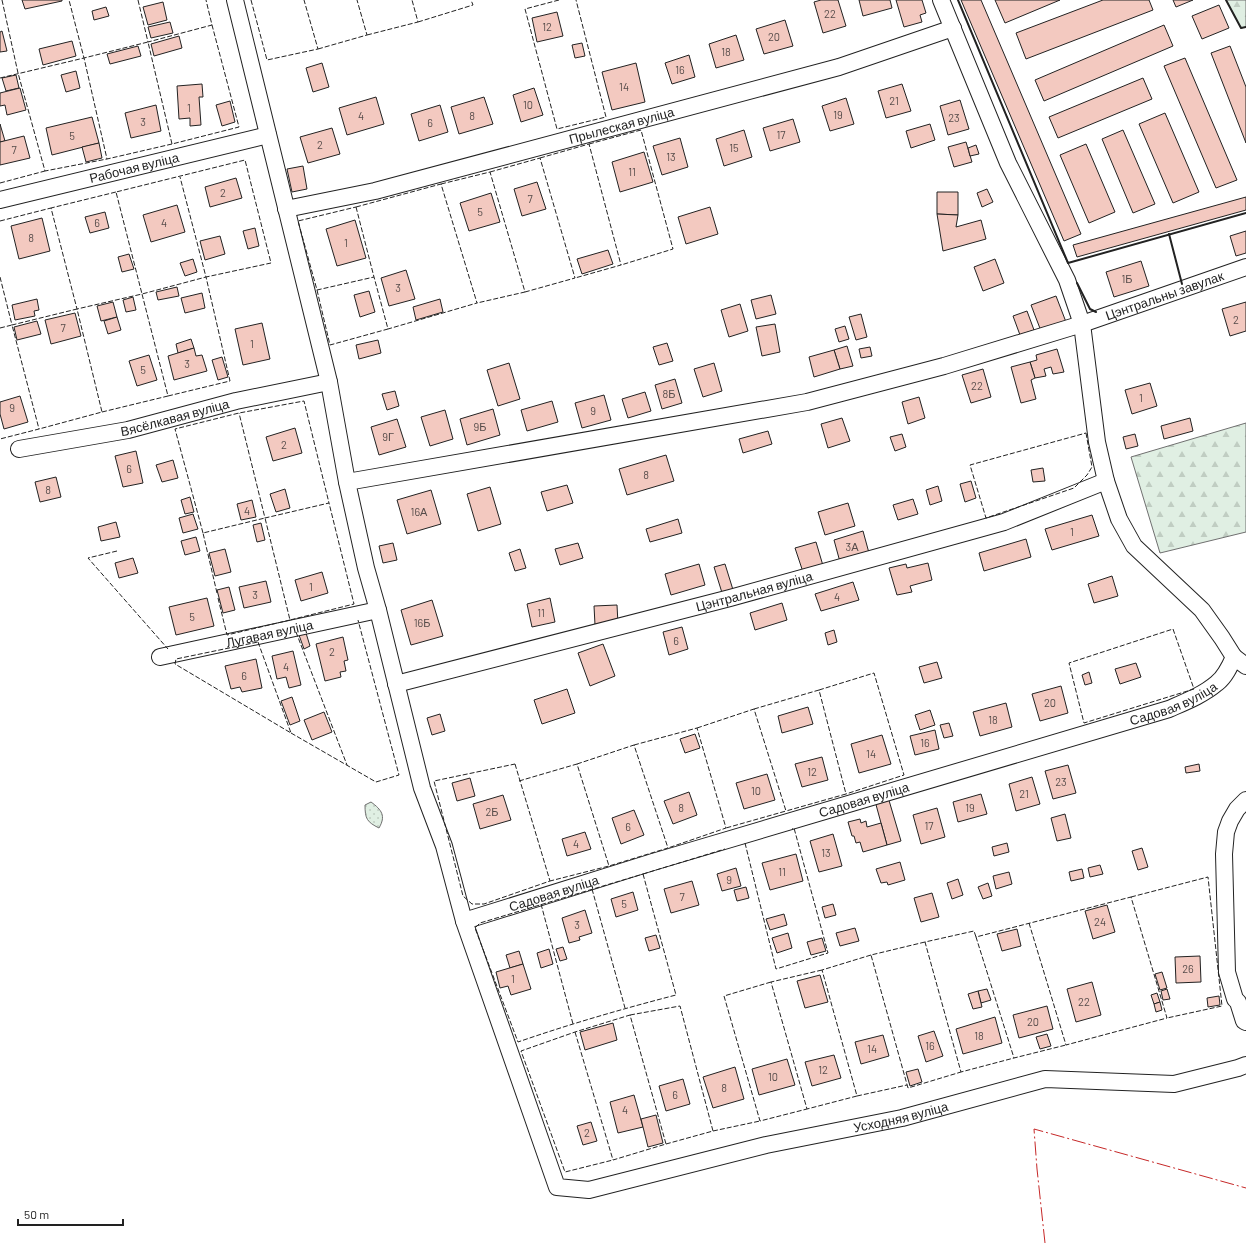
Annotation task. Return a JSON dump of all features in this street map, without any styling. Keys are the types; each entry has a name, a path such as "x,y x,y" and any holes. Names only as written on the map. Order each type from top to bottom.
{"street":[{"path":"235,0 329,382 366,568 378,610 422,788 444,846 464,921"},
{"path":"941,0 1008,163 1067,280 1082,324 1097,442 1106,481 1119,519 1134,546 1202,610 1240,662"},
{"name":"Прылеская вуліца","path":"286,209 375,191 824,71 953,28"},
{"name":"Рабочая вуліца","path":"0,200 268,135"},
{"name":"Цэнтральны завулак","path":"348,482 807,402 944,366 1082,324 1246,267"},
{"name":"Вясёлкавая вуліца","path":"19,449 128,430 236,402 329,382"},
{"name":"Цэнтральная вуліца","path":"396,684 730,598 1004,522 1106,481"},
{"name":"Лугавая вуліца","path":"160,657 378,610"},
{"name":"Садовая вуліца","path":"464,921 653,862 1169,709 1195,698 1217,683 1227,671 1240,662"},
{"path":"1246,800 1237,809 1226,832 1224,874 1227,972 1235,999 1238,1002 1244,1021 1246,1022"},
{"name":"Усходняя вуліца","path":"464,921 557,1187 589,1190 766,1145 902,1118 1045,1079 1174,1084 1246,1065"}],"green space":[{"path":"1226,0 1246,0 1246,27 1241,28"},
{"path":"1246,423 1246,532 1160,553 1131,457"},
{"path":"371,802 382,814 382,820 379,828 369,822 366,817 365,805"}],"building":[{"path":"22,0 62,0 62,1 25,9"},
{"path":"821,0 838,0 846,26 823,33 814,2"},
{"path":"859,0 890,0 892,8 863,16"},
{"path":"896,0 922,0 926,13 920,15 922,22 904,27"},
{"path":"961,0 981,0 1081,234 1064,241"},
{"path":"995,0 1060,0 1005,23"},
{"path":"1103,0 1149,0 1153,10 1026,59 1016,33"},
{"path":"1173,0 1193,0 1176,7"},
{"path":"163,2 167,20 148,25 143,7"},
{"path":"1219,5 1229,28 1202,39 1192,16"},
{"path":"106,7 109,16 94,20 92,11"},
{"path":"557,12 563,36 537,42 532,18"},
{"path":"785,20 793,46 764,54 756,29"},
{"path":"170,22 173,33 151,38 148,27"},
{"path":"1164,25 1173,46 1044,101 1035,80"},
{"path":"2,31 7,51 0,52 0,32"},
{"path":"736,35 744,60 716,68 709,44"},
{"path":"179,36 182,48 154,56 151,44"},
{"path":"72,41 76,56 43,65 39,49"},
{"path":"582,43 585,56 575,58 572,45"},
{"path":"138,46 141,56 110,64 107,54"},
{"path":"1230,46 1246,87 1246,143 1211,53"},
{"path":"689,55 695,77 672,84 665,63"},
{"path":"1185,58 1237,180 1216,188 1164,66"},
{"path":"322,63 329,87 313,92 306,68"},
{"path":"636,63 645,102 612,110 602,72"},
{"path":"76,71 80,88 66,92 61,75"},
{"path":"16,75 19,88 6,91 2,78"},
{"path":"1143,78 1152,99 1058,138 1049,117"},
{"path":"202,84 203,97 199,97 201,125 190,126 190,118 179,119 177,86"},
{"path":"902,84 911,111 886,118 878,91"},
{"path":"20,88 26,110 7,115 5,105 0,106 0,93"},
{"path":"534,88 543,115 521,122 513,95"},
{"path":"376,97 384,124 347,135 339,108"},
{"path":"484,97 493,124 459,134 451,107"},
{"path":"846,98 854,124 830,131 822,106"},
{"path":"960,100 969,129 948,135 940,106"},
{"path":"230,101 235,122 222,126 216,105"},
{"path":"156,105 161,131 131,138 125,113"},
{"path":"440,105 448,132 419,141 411,114"},
{"path":"1165,113 1199,192 1173,203 1139,124"},
{"path":"92,117 99,143 52,155 46,128"},
{"path":"793,119 800,142 770,151 763,128"},
{"path":"0,124 5,141 0,142"},
{"path":"930,124 935,140 911,148 906,131"},
{"path":"332,128 340,154 308,163 300,137"},
{"path":"744,130 752,157 724,166 716,139"},
{"path":"1123,130 1155,204 1133,213 1102,139"},
{"path":"24,136 30,158 0,165 0,142"},
{"path":"680,138 688,167 662,175 653,146"},
{"path":"966,142 972,162 954,167 948,147"},
{"path":"99,143 102,158 86,162 82,147"},
{"path":"1086,144 1115,212 1089,223 1060,155"},
{"path":"976,145 979,154 970,156 968,148"},
{"path":"644,152 653,182 620,192 612,162"},
{"path":"303,166 307,189 292,192 287,169"},
{"path":"236,178 242,198 210,207 205,187"},
{"path":"537,182 546,209 522,216 514,189"},
{"path":"987,189 993,202 982,207 977,193"},
{"path":"937,192 958,192 958,215 937,214"},
{"path":"491,193 500,222 469,231 460,203"},
{"path":"1246,197 1246,210 1077,257 1073,245"},
{"path":"177,205 185,232 151,242 143,215"},
{"path":"710,207 718,234 686,244 678,217"},
{"path":"105,212 109,228 90,233 85,217"},
{"path":"937,214 958,215 956,227 981,220 986,239 943,251"},
{"path":"42,218 50,251 19,259 11,226"},
{"path":"355,220 366,258 337,266 326,229"},
{"path":"255,228 259,246 248,249 243,231"},
{"path":"1246,231 1246,253 1236,256 1230,236"},
{"path":"220,236 225,254 205,260 200,241"},
{"path":"608,250 613,264 582,274 577,259"},
{"path":"129,254 134,269 122,272 118,257"},
{"path":"193,259 197,272 185,276 180,263"},
{"path":"995,259 1004,283 983,291 974,267"},
{"path":"1141,261 1149,286 1114,297 1106,272"},
{"path":"406,270 415,299 389,306 381,278"},
{"path":"177,287 179,296 158,300 156,292"},
{"path":"369,291 375,312 360,317 354,295"},
{"path":"202,293 205,308 185,313 181,298"},
{"path":"771,295 776,314 756,319 751,300"},
{"path":"1056,296 1066,322 1041,331 1031,305"},
{"path":"133,297 136,310 126,312 123,300"},
{"path":"37,299 39,310 34,311 35,316 15,320 12,305"},
{"path":"440,299 443,312 416,320 413,307"},
{"path":"113,302 117,317 101,321 97,306"},
{"path":"1246,302 1246,331 1230,336 1222,309"},
{"path":"740,304 748,331 729,337 721,310"},
{"path":"1027,311 1034,330 1020,335 1013,316"},
{"path":"75,313 81,336 51,344 45,320"},
{"path":"861,314 867,337 856,340 849,317"},
{"path":"117,317 121,330 108,334 104,321"},
{"path":"37,321 41,334 17,340 14,327"},
{"path":"262,323 270,359 243,365 235,329"},
{"path":"775,324 780,352 762,356 756,327"},
{"path":"845,326 849,339 839,342 835,329"},
{"path":"191,339 194,348 178,353 176,344"},
{"path":"378,340 381,353 359,359 356,345"},
{"path":"667,343 673,361 659,365 653,347"},
{"path":"847,346 853,366 840,369 834,350"},
{"path":"870,347 872,356 861,358 859,349"},
{"path":"194,348 196,356 202,355 207,371 174,380 168,356"},
{"path":"1057,349 1064,372 1053,374 1051,367 1044,369 1046,376 1035,378 1030,362 1037,360 1036,355"},
{"path":"834,350 840,369 814,377 809,357"},
{"path":"149,355 157,380 137,386 129,361"},
{"path":"222,357 228,377 218,380 212,360"},
{"path":"1030,362 1035,378 1031,380 1036,399 1021,403 1011,367"},
{"path":"509,363 520,399 498,406 487,370"},
{"path":"714,363 722,391 703,397 694,369"},
{"path":"983,369 991,397 971,403 962,375"},
{"path":"675,379 682,403 662,409 655,385"},
{"path":"1150,383 1157,406 1132,414 1125,390"},
{"path":"395,391 399,406 387,410 382,394"},
{"path":"645,392 651,411 628,418 622,399"},
{"path":"604,395 611,420 582,428 575,403"},
{"path":"20,396 28,422 4,429 0,414 0,402"},
{"path":"919,397 925,418 908,424 902,402"},
{"path":"552,401 558,422 527,431 521,410"},
{"path":"493,409 500,435 467,445 460,419"},
{"path":"445,410 453,439 430,446 421,417"},
{"path":"842,418 850,441 828,448 821,424"},
{"path":"1190,418 1193,431 1164,439 1161,426"},
{"path":"397,419 406,447 379,455 371,427"},
{"path":"295,428 302,453 273,461 266,437"},
{"path":"768,431 772,444 743,453 739,439"},
{"path":"902,434 906,447 895,451 890,437"},
{"path":"1135,434 1138,446 1126,449 1123,437"},
{"path":"136,451 143,483 123,487 115,456"},
{"path":"666,455 674,481 627,495 619,469"},
{"path":"173,460 178,478 162,482 156,465"},
{"path":"1043,468 1045,481 1033,482 1031,470"},
{"path":"56,477 61,497 40,502 35,482"},
{"path":"971,481 976,498 965,502 960,484"},
{"path":"567,485 573,503 547,511 541,492"},
{"path":"938,486 942,501 930,505 926,490"},
{"path":"490,487 501,524 478,531 467,494"},
{"path":"285,489 290,508 276,512 270,494"},
{"path":"431,490 441,524 407,534 397,500"},
{"path":"190,497 194,512 185,514 181,500"},
{"path":"913,499 918,514 898,520 893,505"},
{"path":"252,500 256,517 241,520 237,504"},
{"path":"848,503 855,526 825,535 818,512"},
{"path":"193,514 198,529 183,533 179,518"},
{"path":"1092,515 1099,536 1052,550 1045,529"},
{"path":"678,519 682,533 650,542 646,529"},
{"path":"116,522 120,537 101,541 98,527"},
{"path":"261,523 265,540 257,542 253,525"},
{"path":"863,531 869,553 840,562 834,540"},
{"path":"196,537 200,551 185,555 181,541"},
{"path":"1026,539 1031,557 984,571 979,553"},
{"path":"816,542 824,569 804,575 795,548"},
{"path":"393,543 397,560 383,563 379,546"},
{"path":"578,543 583,558 560,565 555,549"},
{"path":"225,549 231,572 215,576 209,553"},
{"path":"520,549 526,568 515,571 509,553"},
{"path":"133,558 138,573 119,578 115,563"},
{"path":"928,563 932,580 910,586 912,592 897,595 889,568 906,564 907,568"},
{"path":"699,564 705,585 671,595 665,574"},
{"path":"725,564 734,593 723,596 714,567"},
{"path":"322,572 328,593 301,601 295,580"},
{"path":"1112,576 1118,596 1094,603 1088,584"},
{"path":"266,581 271,602 244,608 239,587"},
{"path":"853,582 859,600 821,611 815,594"},
{"path":"229,587 235,610 223,613 217,590"},
{"path":"207,598 214,626 176,635 169,607"},
{"path":"550,598 555,622 532,627 527,604"},
{"path":"432,600 443,636 411,645 401,610"},
{"path":"782,603 787,620 755,630 750,613"},
{"path":"617,605 618,624 595,625 594,606"},
{"path":"682,627 688,649 669,655 663,632"},
{"path":"834,630 837,642 828,645 825,633"},
{"path":"306,633 310,646 304,649 299,635"},
{"path":"343,637 348,660 344,661 346,671 340,672 341,677 325,681 316,644"},
{"path":"603,644 615,676 590,686 578,653"},
{"path":"293,651 301,685 289,688 286,677 277,679 272,656"},
{"path":"256,659 262,688 242,692 240,687 231,689 225,666"},
{"path":"937,662 942,678 924,683 919,667"},
{"path":"1136,663 1141,677 1120,684 1115,669"},
{"path":"1089,672 1092,683 1085,685 1082,675"},
{"path":"1061,686 1068,713 1040,721 1032,694"},
{"path":"567,689 575,713 542,724 534,700"},
{"path":"292,697 300,721 290,725 281,701"},
{"path":"1006,703 1012,727 980,736 973,712"},
{"path":"808,707 813,724 782,733 778,716"},
{"path":"930,710 935,725 920,730 915,715"},
{"path":"324,712 332,732 312,740 304,720"},
{"path":"440,714 445,731 432,735 427,718"},
{"path":"949,723 953,736 944,738 940,725"},
{"path":"935,730 939,749 915,755 910,736"},
{"path":"695,734 700,748 685,753 680,739"},
{"path":"882,735 891,764 859,773 851,744"},
{"path":"822,757 828,780 802,787 795,764"},
{"path":"1199,764 1200,771 1186,773 1185,767"},
{"path":"1068,765 1076,793 1053,799 1045,771"},
{"path":"767,774 775,800 744,809 736,783"},
{"path":"1032,777 1040,804 1016,811 1009,784"},
{"path":"470,778 475,796 457,801 452,783"},
{"path":"689,792 697,815 673,824 664,801"},
{"path":"981,794 987,814 958,822 953,802"},
{"path":"503,795 511,820 480,829 473,804"},
{"path":"888,797 901,841 887,845 875,801"},
{"path":"937,808 945,837 921,844 913,815"},
{"path":"634,810 644,835 621,844 612,818"},
{"path":"1065,814 1071,838 1057,841 1051,818"},
{"path":"860,819 861,823 866,821 867,827 881,823 887,845 863,852 860,842 856,843 854,836 852,836 848,822"},
{"path":"585,832 591,849 567,856 562,839"},
{"path":"833,834 842,866 819,872 810,841"},
{"path":"1007,843 1009,852 994,856 992,847"},
{"path":"1142,848 1148,867 1138,870 1132,851"},
{"path":"796,854 803,881 770,890 762,863"},
{"path":"900,862 905,880 888,885 887,882 881,883 876,869"},
{"path":"1100,865 1103,874 1090,877 1088,868"},
{"path":"736,868 741,886 722,891 717,874"},
{"path":"1082,869 1084,878 1071,881 1069,872"},
{"path":"1009,872 1012,884 996,889 993,876"},
{"path":"958,879 963,895 952,899 947,883"},
{"path":"692,881 699,905 671,913 664,889"},
{"path":"988,883 992,896 983,899 978,887"},
{"path":"746,887 749,898 737,901 734,890"},
{"path":"633,892 638,910 616,917 611,899"},
{"path":"932,893 939,917 921,922 914,898"},
{"path":"833,904 836,915 825,918 822,907"},
{"path":"1107,905 1115,932 1093,939 1085,911"},
{"path":"585,910 592,933 579,937 580,940 569,943 562,918"},
{"path":"784,914 787,925 770,930 766,919"},
{"path":"855,928 859,941 840,946 836,933"},
{"path":"1017,929 1021,946 1002,951 997,934"},
{"path":"788,933 792,948 777,953 772,938"},
{"path":"656,935 660,948 649,951 645,938"},
{"path":"822,938 826,951 811,955 807,942"},
{"path":"563,947 567,959 560,961 556,949"},
{"path":"549,949 553,964 541,968 537,953"},
{"path":"519,951 523,964 510,968 506,955"},
{"path":"1200,956 1201,982 1176,983 1175,957"},
{"path":"523,964 531,989 511,995 508,986 500,988 496,972"},
{"path":"1162,972 1167,988 1160,990 1155,974"},
{"path":"820,975 828,1002 805,1008 797,981"},
{"path":"1092,982 1101,1015 1076,1022 1067,989"},
{"path":"987,989 991,1000 981,1003 978,991"},
{"path":"1167,989 1170,999 1163,1000 1161,991"},
{"path":"978,991 982,1007 973,1009 968,994"},
{"path":"1157,993 1160,1002 1154,1004 1151,995"},
{"path":"1219,996 1220,1005 1208,1007 1207,998"},
{"path":"1160,1002 1162,1010 1156,1012 1154,1004"},
{"path":"1047,1006 1053,1029 1019,1038 1013,1015"},
{"path":"995,1017 1002,1043 963,1054 956,1029"},
{"path":"613,1023 617,1040 585,1050 580,1032"},
{"path":"934,1031 943,1056 926,1062 918,1036"},
{"path":"1047,1034 1051,1046 1040,1049 1036,1037"},
{"path":"883,1035 889,1056 861,1064 855,1042"},
{"path":"834,1055 841,1078 812,1086 805,1062"},
{"path":"787,1059 795,1085 759,1095 752,1069"},
{"path":"735,1067 744,1099 713,1108 703,1077"},
{"path":"918,1069 922,1082 910,1086 906,1072"},
{"path":"683,1079 690,1104 666,1111 659,1086"},
{"path":"634,1095 643,1127 618,1133 610,1102"},
{"path":"656,1115 663,1143 648,1147 641,1119"},
{"path":"591,1122 597,1141 583,1145 577,1126"}],"fence":[{"path":"2,0 18,73 45,171 107,159"},
{"path":"0,78 84,58 69,0"},
{"path":"138,0 148,42 212,25 206,0"},
{"path":"251,0 267,60 318,49 304,0"},
{"path":"318,49 367,35 357,0"},
{"path":"367,35 418,22 412,0"},
{"path":"418,22 473,5 471,0"},
{"path":"559,0 525,9 557,129 606,117 576,0"},
{"path":"172,144 107,159 84,58 148,42 172,144 239,127 212,25"},
{"path":"589,144 641,130 673,249 621,265"},
{"path":"540,158 589,144 621,265 575,278"},
{"path":"490,172 540,158 575,278 525,292"},
{"path":"168,396 230,381 206,277 142,294 116,192 245,160 271,263 206,277 180,177"},
{"path":"0,183 45,171"},
{"path":"441,184 490,172 525,292 477,303"},
{"path":"356,207 441,184 477,303 388,329"},
{"path":"102,412 168,396 142,294 77,309 51,208 116,192"},
{"path":"356,207 374,277 317,290 298,221 356,207"},
{"path":"0,221 51,208"},
{"path":"0,277 12,325 77,309 102,412 39,429"},
{"path":"317,290 330,345 388,329 374,277"},
{"path":"0,328 12,325 39,429 0,439"},
{"path":"203,533 175,429 239,413 304,401 329,503 265,518 239,413"},
{"path":"1086,433 1092,467 1087,475 1074,488 986,518 970,465 1086,433"},
{"path":"217,593 203,533 265,518 290,620 354,604 329,503"},
{"path":"117,551 88,558 168,649"},
{"path":"218,598 227,635 290,620"},
{"path":"291,733 376,782 399,775 358,620"},
{"path":"1173,629 1194,689 1084,723 1069,663 1173,629"},
{"path":"296,632 347,765"},
{"path":"258,642 291,733 175,664 176,659 258,642"},
{"path":"819,690 874,673 904,775 846,794"},
{"path":"754,709 819,690 846,794 786,811"},
{"path":"697,728 754,709 786,811 726,828"},
{"path":"634,745 697,728 726,828 668,848"},
{"path":"577,764 634,745 668,848 609,866"},
{"path":"515,764 550,881 484,904 472,904 463,896 434,781 515,764"},
{"path":"519,781 577,764 609,866 550,881"},
{"path":"745,843 776,969 828,953 794,828 792,829"},
{"path":"643,874 725,849"},
{"path":"643,874 676,995 596,1017 518,1042 475,928 480,923 643,874"},
{"path":"1131,897 1208,877 1222,1006 1167,1018"},
{"path":"592,889 625,1008"},
{"path":"1029,923 1066,1045 1167,1018 1131,897 976,937 1014,1058 1066,1045"},
{"path":"541,904 573,1024"},
{"path":"976,937 974,931 925,942 961,1072 1014,1058"},
{"path":"925,942 871,955 908,1088 961,1072"},
{"path":"871,955 822,970 857,1096 907,1085"},
{"path":"822,970 771,982 807,1109 857,1096"},
{"path":"771,982 724,996 760,1121 807,1109"},
{"path":"630,1015 680,1006 713,1131 666,1144"},
{"path":"575,1032 613,1160 666,1144 630,1015 575,1032 521,1051 565,1172 613,1160"},
{"path":"713,1131 760,1121"}],"wall":[{"path":"958,0 1068,263 1246,213"},
{"path":"1226,0 1241,28 1246,27"},
{"path":"1169,234 1182,284"},
{"path":"1077,283 1090,309 1096,312"}],"power":[{"path":"1045,1243 1034,1129 1246,1188"}]}
